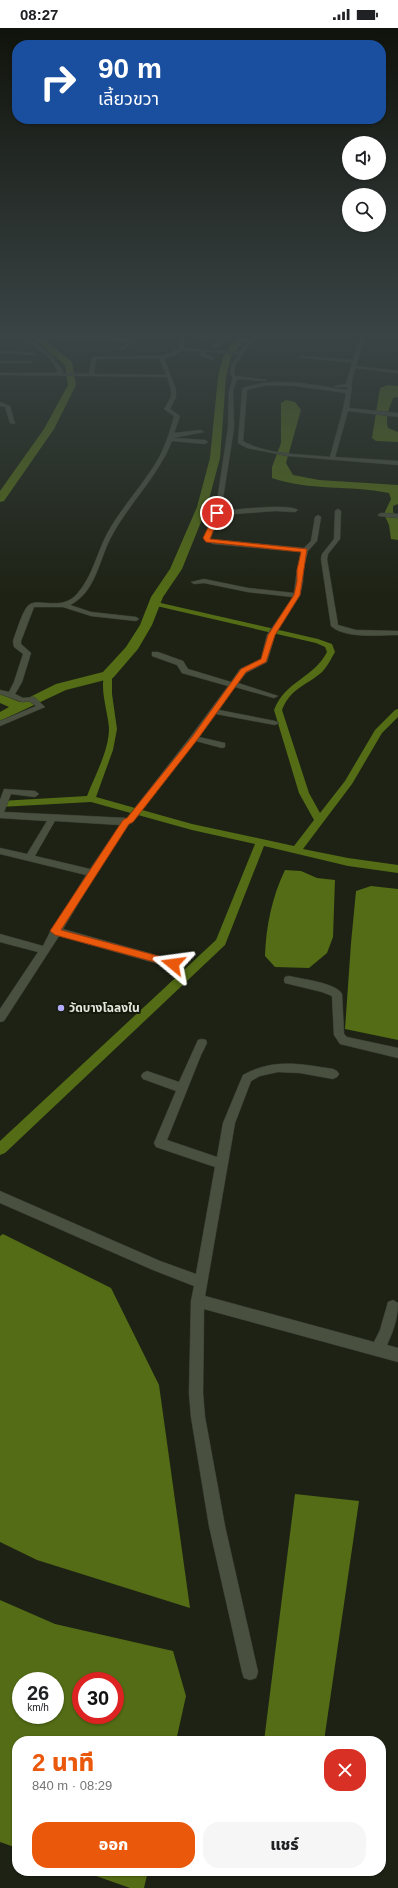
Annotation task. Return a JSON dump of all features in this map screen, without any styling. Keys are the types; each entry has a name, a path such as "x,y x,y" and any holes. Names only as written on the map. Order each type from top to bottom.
{"street":[{"path":"66,606 78,598 110,534 126,506 157,466 174,424"},
{"path":"231,424 217,513 206,538 208,541 305,550 309,549 313,543 318,517"},
{"path":"242,424 240,442 250,448 276,453 398,463"},
{"path":"332,458 342,424"},
{"path":"170,437 201,432"},
{"path":"170,437 205,442"},
{"path":"217,513 275,509 295,510"},
{"path":"338,511 337,539 325,554 324,559 335,626 340,630 348,631 398,633"},
{"path":"381,515 398,516"},
{"path":"0,1018 92,873 128,821 194,738 243,670 264,660 271,635 297,595 300,581 300,570 305,550"},
{"path":"194,582 210,582 268,593 297,595"},
{"path":"11,695 18,682 27,653 17,645 17,641 32,605 66,606 76,611 91,614 136,619"},
{"path":"155,654 180,663 185,671 274,696"},
{"path":"0,692 22,700 33,700 41,707 0,724"},
{"path":"213,711 275,724"},
{"path":"194,738 222,745"},
{"path":"0,812 5,793 35,794"},
{"path":"0,815 128,821"},
{"path":"30,858 53,817"},
{"path":"0,851 92,873"},
{"path":"55,931 173,964"},
{"path":"0,938 44,950"},
{"path":"289,980 324,988 337,994 339,1035 344,1041 398,1054"},
{"path":"202,1043 160,1143 222,1164"},
{"path":"250,1672 217,1526 198,1417 196,1393 198,1301 230,1123 247,1078 264,1069 280,1067 333,1074"},
{"path":"147,1076 182,1088"},
{"path":"0,1197 158,1266 201,1282"},
{"path":"198,1301 398,1355"},
{"path":"377,1350 386,1332 394,1307"}],"shaded area":[{"path":"281,424 297,424 286,463 293,475 319,480 398,485 398,504 393,506 393,512 398,518 398,540 391,539 389,525 384,514 391,499 389,493 359,489 301,485 272,478 272,467 281,443"},
{"path":"374,424 387,424 388,428 398,432 398,442 376,441 372,438"},
{"path":"285,870 301,871 317,878 335,880 333,937 327,953 309,968 275,967 265,956 270,912 280,880"},
{"path":"371,886 398,889 398,1040 345,1029 356,891"},
{"path":"3,1234 111,1288 159,1385 190,1608 37,1560 0,1542 0,1236"},
{"path":"295,1494 359,1501 325,1736 265,1736"},
{"path":"0,1600 55,1624 173,1651 186,1696 177,1736 12,1736 12,1846 0,1842"},
{"path":"96,1876 147,1876 144,1888 130,1888"}],"waterway":[{"path":"0,499 52,424"},
{"path":"0,717 61,687 108,675 131,649 146,625 157,597 176,569 202,507 215,458 218,424"},
{"path":"155,603 318,641 329,646 331,652 326,662 319,670 288,692 282,700 278,710 304,793 319,820"},
{"path":"91,799 109,750 113,729 108,694 108,675"},
{"path":"0,698 20,707"},
{"path":"296,850 349,782 378,732 398,712"},
{"path":"0,804 91,799"},
{"path":"91,799 192,827 296,850"},
{"path":"0,1149 221,942 260,843"},
{"path":"296,850 348,862 398,869"}],"place":[{"name":"วัดบางโฉลงใน","path":"61,1008"}],"route":[{"path":"173,964 55,931 126,822 130,820 194,738 243,670 264,660 271,635 297,595 300,581 300,570 305,550 208,541 206,538 217,513"}]}
